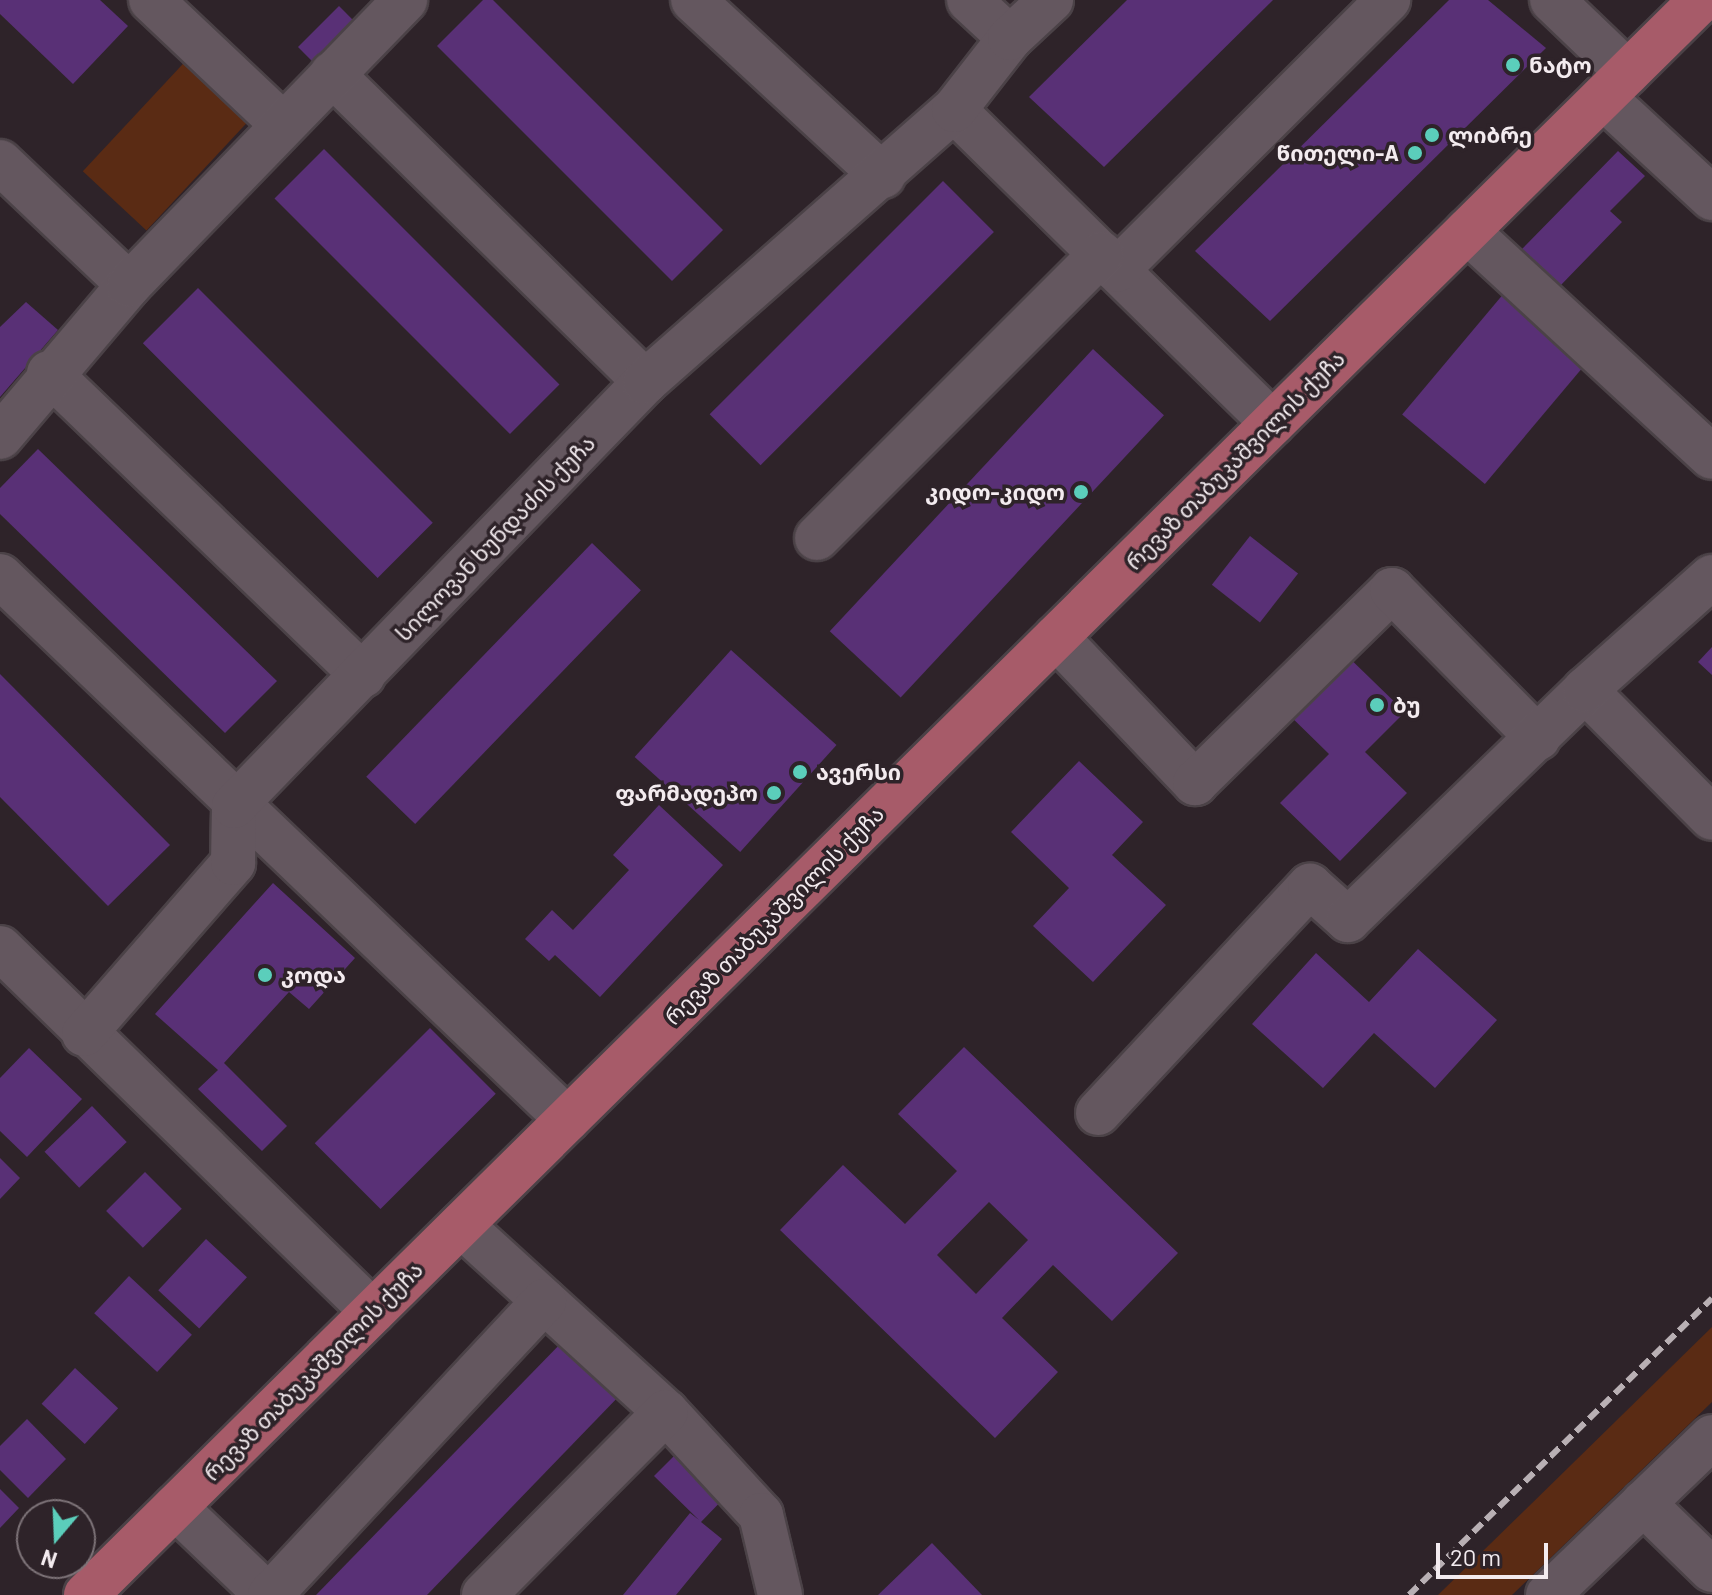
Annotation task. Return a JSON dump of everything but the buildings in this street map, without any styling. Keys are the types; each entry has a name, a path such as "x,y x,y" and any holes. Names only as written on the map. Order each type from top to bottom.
{"main road":[{"name":"რევაზ თაბუკაშვილის ქუჩა","path":"86,1595 1701,0"}],"street":[{"path":"151,0 281,123"},
{"path":"0,437 49,373 129,285 281,123 405,0"},
{"path":"693,0 883,176"},
{"path":"969,0 1010,38"},
{"name":"სილოვან ხუნდაძის ქუჩა","path":"234,806 645,382 883,176 954,110 1010,38 1051,0"},
{"path":"817,538 1388,0"},
{"path":"1552,0 1615,85 1712,198"},
{"path":"332,74 645,382"},
{"path":"954,110 1273,423"},
{"path":"0,162 129,285"},
{"path":"1467,231 1712,457"},
{"path":"49,373 363,675"},
{"path":"0,576 234,806 568,1120"},
{"path":"1098,1113 1310,886 1348,920 1585,690 1712,577"},
{"path":"1056,637 1195,783 1392,590 1538,738"},
{"path":"1585,690 1712,818"},
{"path":"84,1034 233,863 234,806"},
{"path":"7,973 84,1034 373,1312"},
{"path":"461,1225 666,1412 761,1515 780,1595"},
{"path":"175,1507 268,1595 544,1301"},
{"path":"484,1595 666,1412"},
{"path":"1548,1595 1712,1437"},
{"path":"1643,1503 1712,1570"}],"shaded area":[{"path":"194,52 258,111 146,231 83,171"},
{"path":"1712,1327 1712,1402 1512,1595 1438,1595"}],"railway":[{"path":"1409,1595 1712,1298"}],"place":[{"name":"ნატო","path":"1513,65"},
{"name":"ლიბრე","path":"1432,135"},
{"name":"წითელი-A","path":"1415,153"},
{"name":"კიდო-კიდო","path":"1081,492"},
{"name":"ბუ","path":"1377,705"},
{"name":"ავერსი","path":"800,772"},
{"name":"ფარმადეპო","path":"774,793"},
{"name":"კოდა","path":"265,975"}]}
